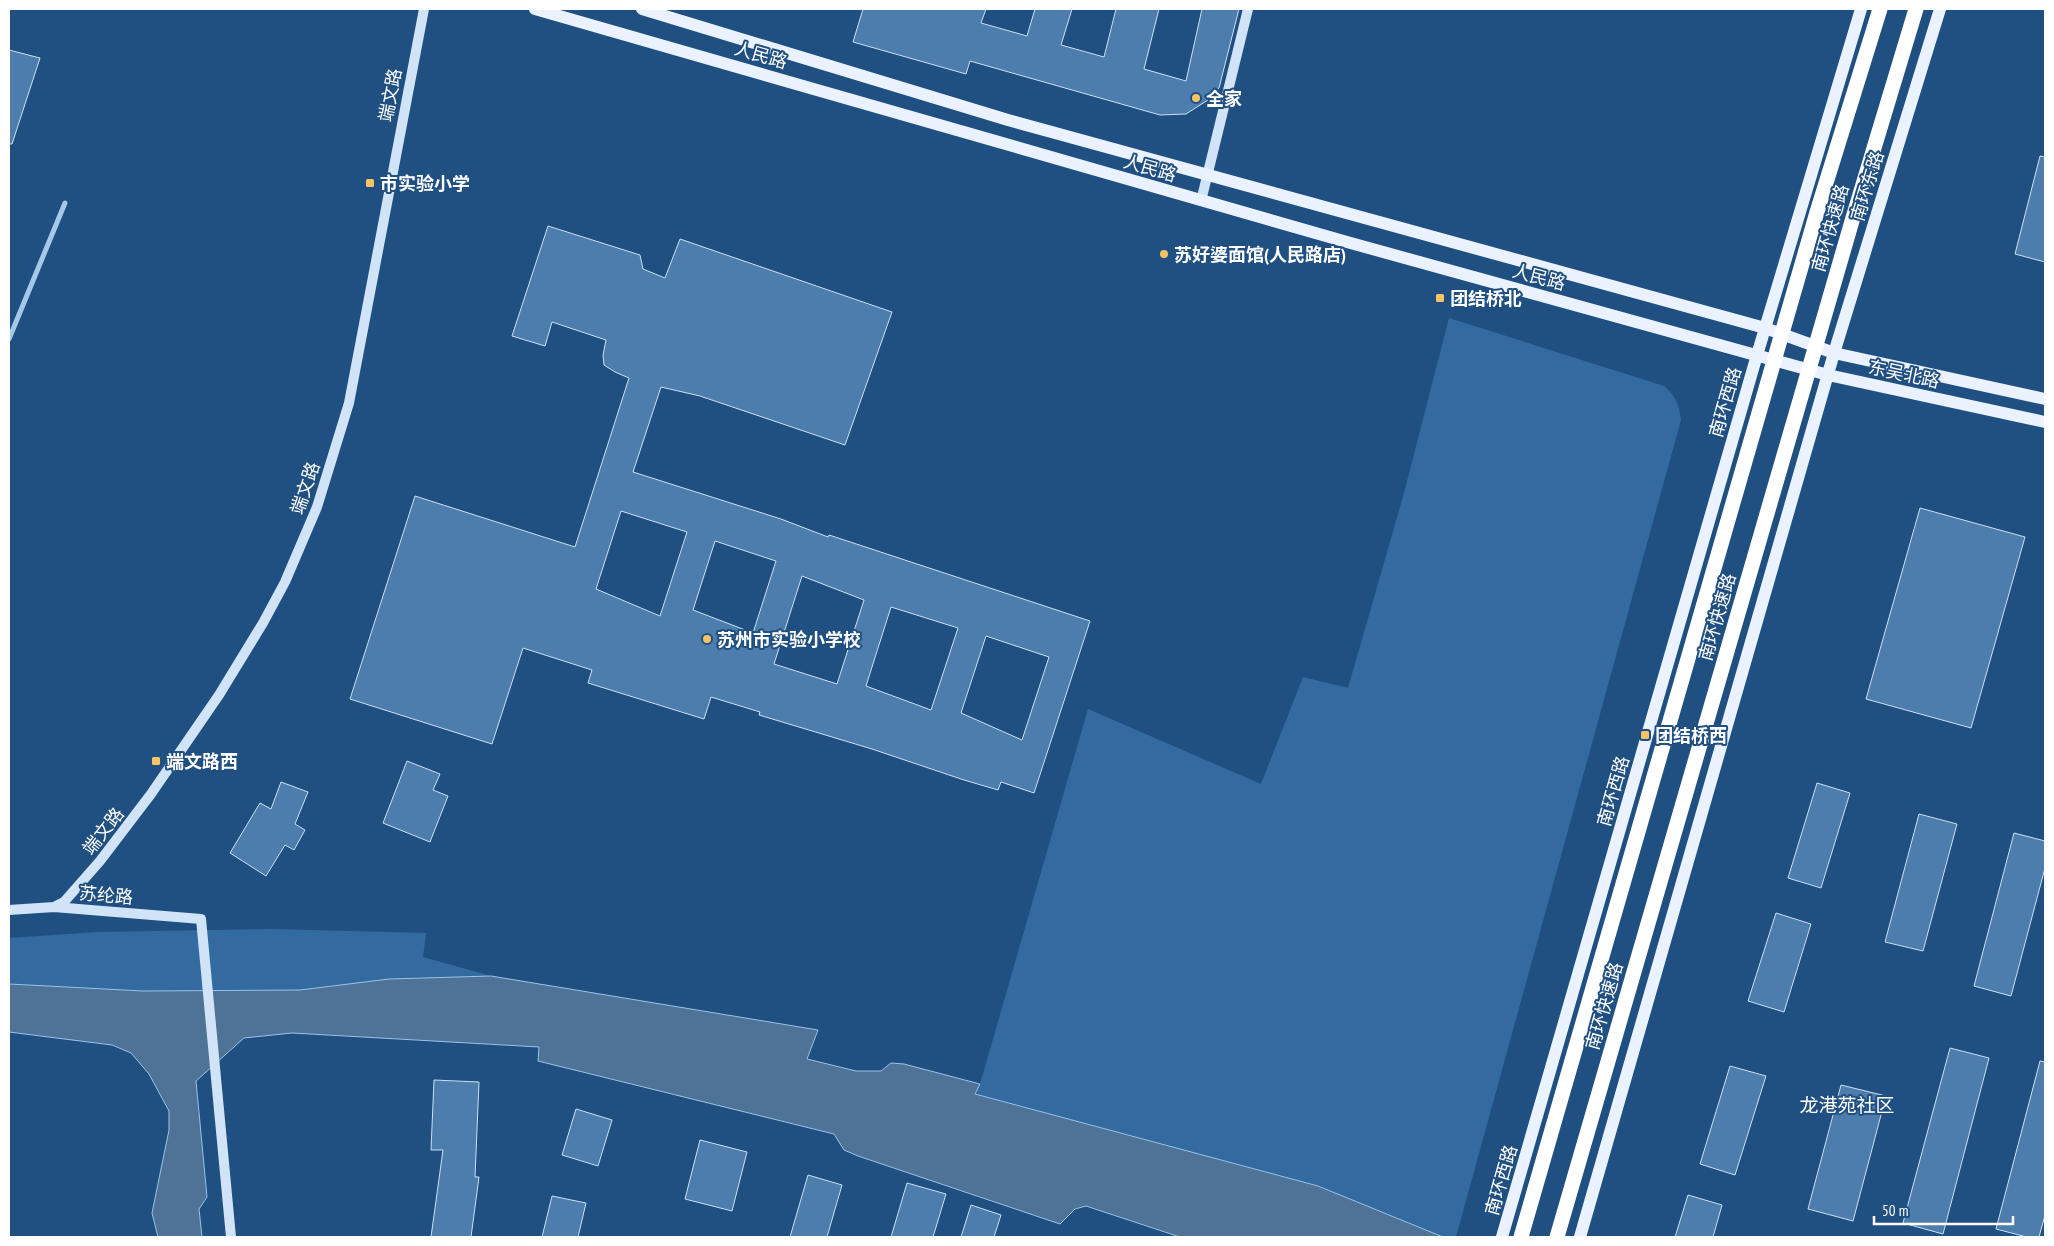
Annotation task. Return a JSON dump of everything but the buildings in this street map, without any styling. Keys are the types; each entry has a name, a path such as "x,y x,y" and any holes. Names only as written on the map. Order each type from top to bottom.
{"highway":[{"name":"南环快速路","path":"1521,1237 1817,212 1880,9"},
{"name":"南环快速路","path":"1557,1237 1852,221 1916,9"}],"main road":[{"name":"人民路","path":"535,9 1201,201 1757,355"},
{"name":"人民路","path":"642,9 1008,120 1765,328"},
{"path":"1757,355 1861,9"},
{"name":"南环东路","path":"1828,375 1940,9"},
{"name":"东吴北路","path":"1765,328 1834,353 2045,399"},
{"name":"东吴北路","path":"1757,355 1828,375 2045,422"},
{"name":"南环西路","path":"1502,1237 1757,355"},
{"path":"1580,1237 1828,375"}],"street":[{"name":"端文路","path":"54,907 64,902 100,861 151,794 218,695 258,630 284,582 318,507 349,403 424,9"},
{"path":"1201,201 1209,176 1248,9"},
{"path":"9,339 65,203"},
{"name":"苏纶路","path":"9,910 54,907 201,919 231,1237"}],"shaded area":[{"path":"1449,318 1664,386 1676,401 1681,420 1456,1237 1443,1237 1318,1186 975,1094 980,1084 1088,709 1261,784 1303,677 1348,688 1404,493"},
{"path":"271,929 426,933 423,957 491,976 300,990 143,991 9,984 9,938 98,932"},
{"path":"491,976 818,1030 807,1059 856,1071 881,1071 891,1063 904,1064 980,1084 975,1094 1318,1186 1443,1237 1180,1237 1086,1206 1075,1209 1060,1224 858,1156 844,1150 834,1134 538,1061 539,1047 292,1033 244,1038 196,1081 207,1197 199,1209 202,1237 158,1237 152,1213 169,1130 169,1111 149,1074 131,1053 112,1045 9,1032 9,984 143,991 300,990 389,979"}],"place":[{"name":"全家","path":"1196,98"},
{"name":"市实验小学","path":"370,183"},
{"name":"苏好婆面馆(人民路店)","path":"1164,254"},
{"name":"团结桥北","path":"1440,298"},
{"name":"苏州市实验小学校","path":"707,639"},
{"name":"团结桥西","path":"1645,735"},
{"name":"端文路西","path":"156,761"}],"district":[{"name":"龙港苑社区","path":"1847,1105"}]}
